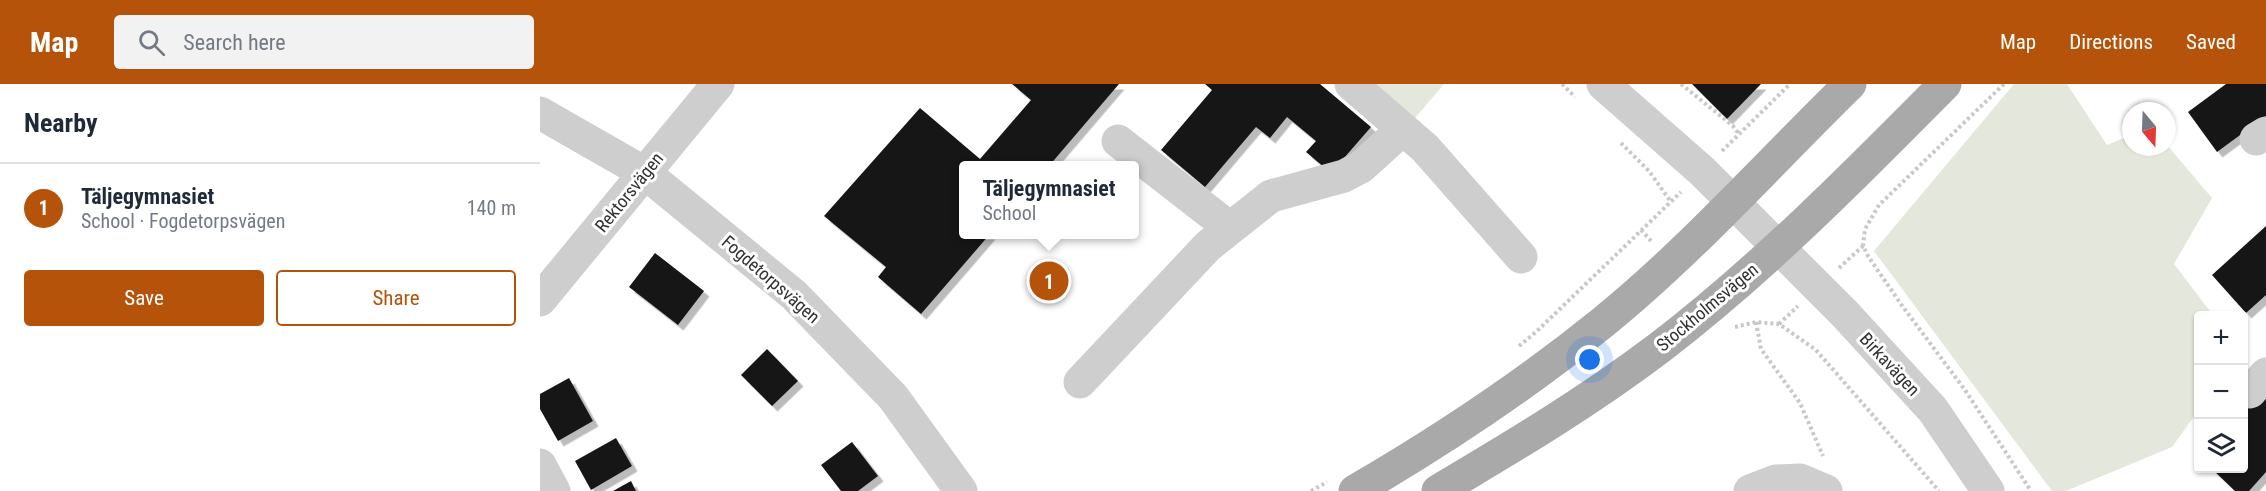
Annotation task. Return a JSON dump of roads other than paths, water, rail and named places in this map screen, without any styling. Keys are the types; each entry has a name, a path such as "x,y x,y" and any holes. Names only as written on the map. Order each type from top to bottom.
{"main road":[{"path":"1345,484 1475,416 1539,372 1604,321 1732,202 1850,84"},
{"name":"Stockholmsvägen","path":"1438,491 1541,430 1658,349 1778,248 1945,84"}],"street":[{"name":"Rektorsvägen","path":"540,300 718,84"},
{"path":"1351,84 1425,148 1521,257"},
{"name":"Birkavägen","path":"1590,92 1702,171 1845,314 1933,410 1989,491"},
{"name":"Fogdetorpsvägen","path":"540,113 645,173 794,295 893,397 961,491"},
{"path":"1080,382 1208,246 1230,228 1271,196 1344,176 1361,167 1403,129"},
{"path":"1118,141 1230,228"},
{"path":"540,465 554,491"},
{"path":"1749,491 1776,482 1827,478"}],"place":[{"name":"Täljegymnasiet","path":"1049,281"}]}
